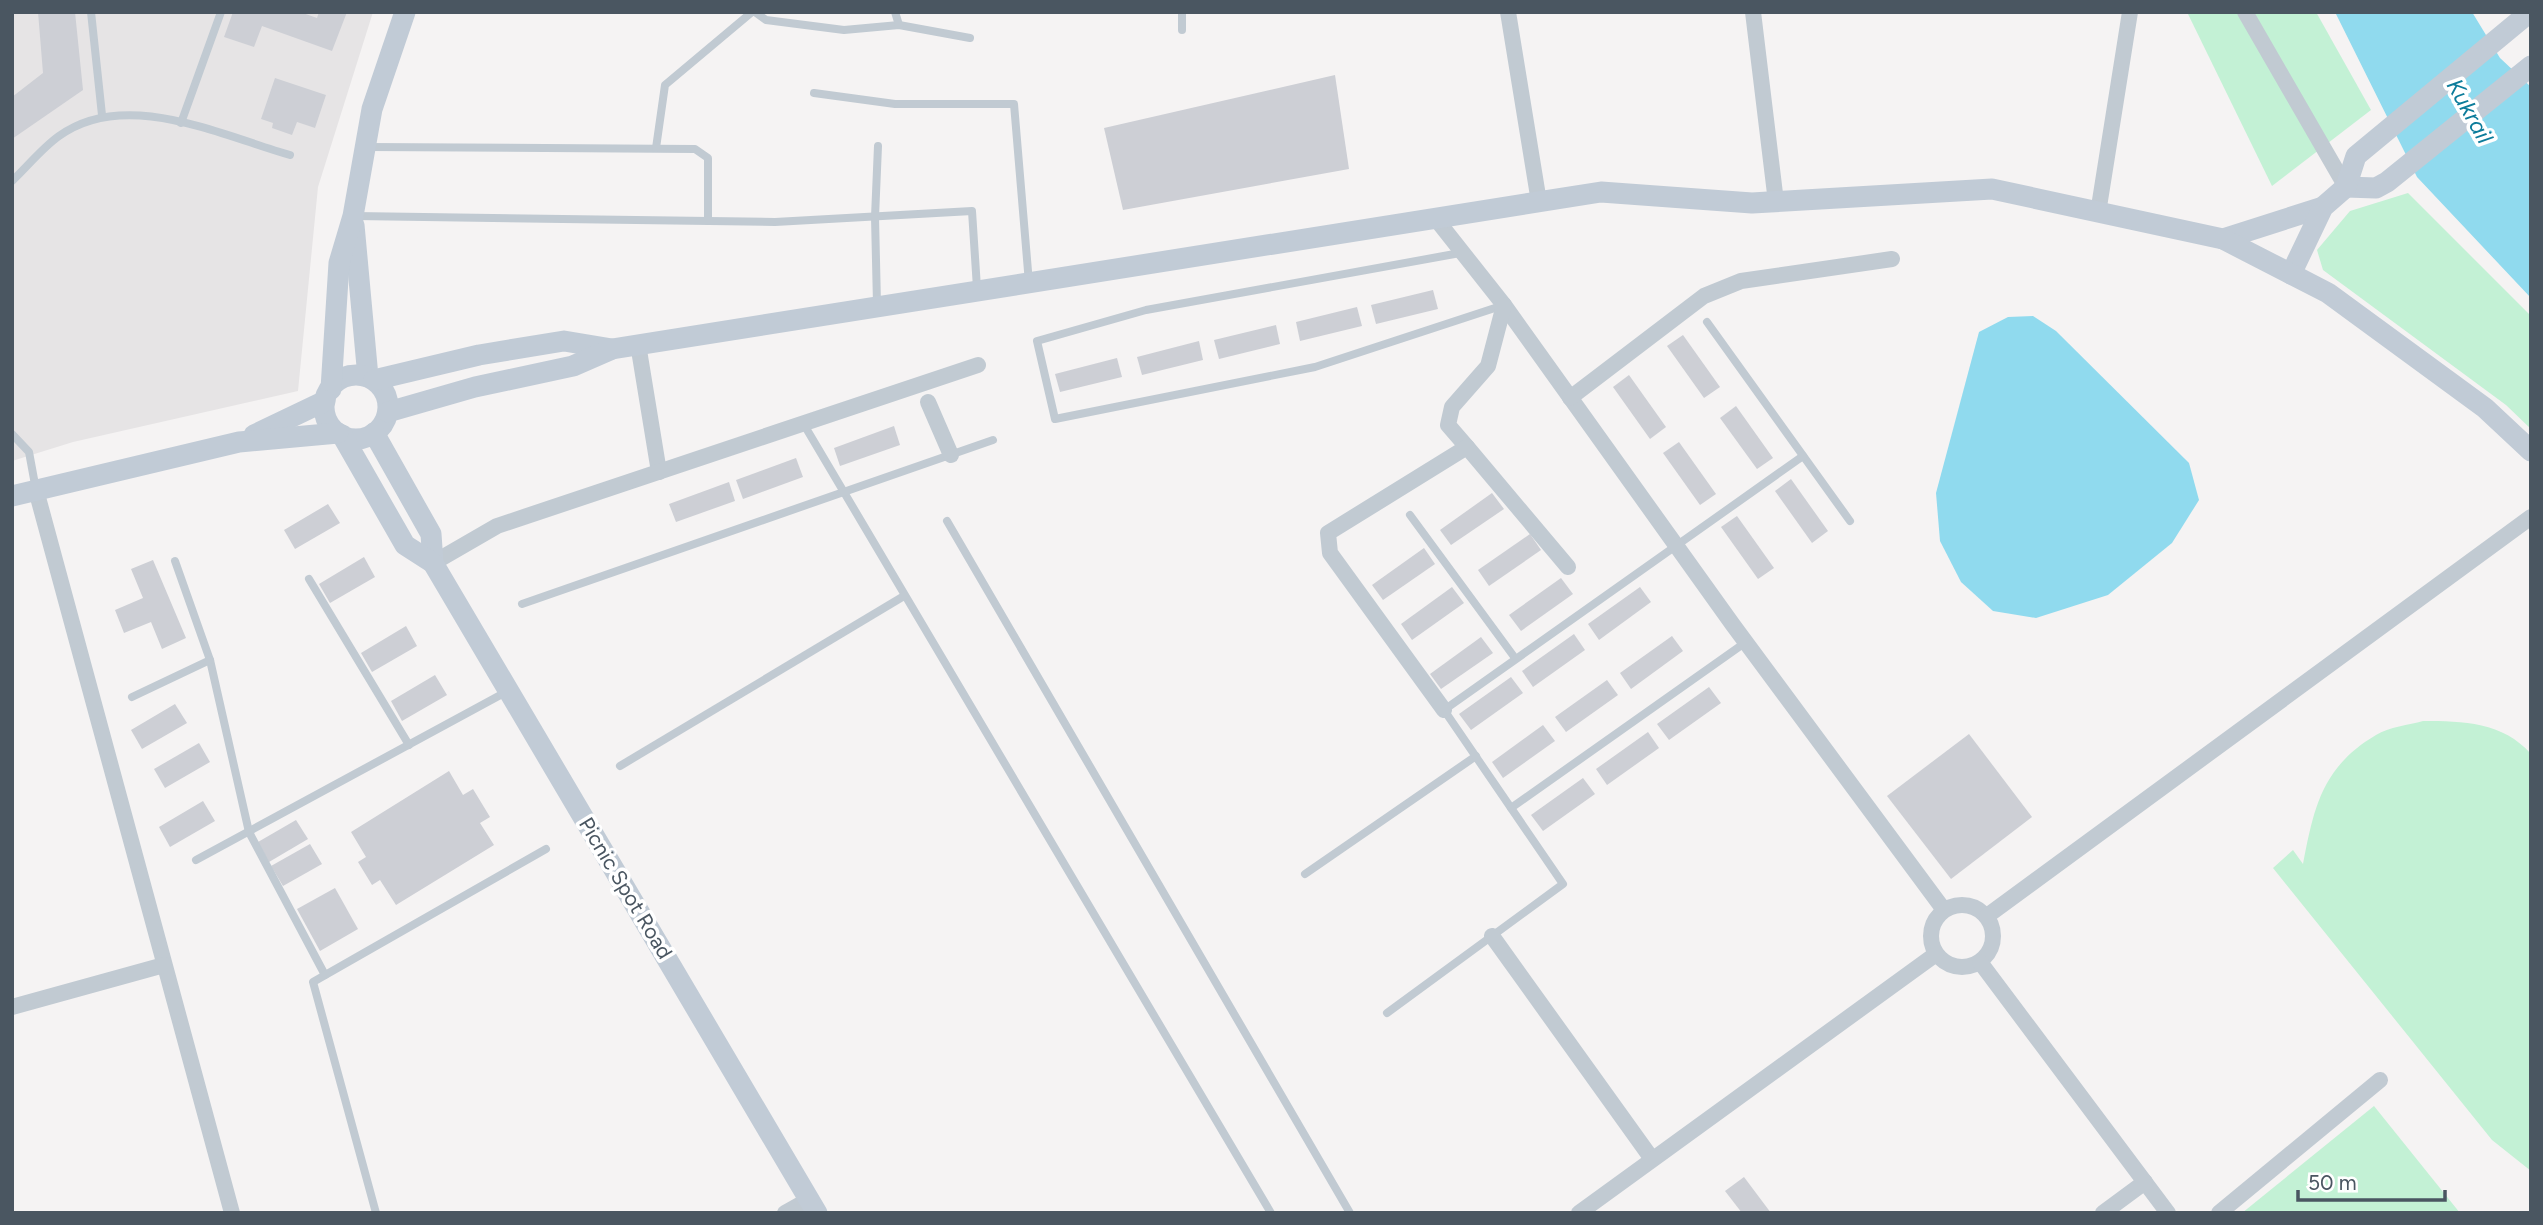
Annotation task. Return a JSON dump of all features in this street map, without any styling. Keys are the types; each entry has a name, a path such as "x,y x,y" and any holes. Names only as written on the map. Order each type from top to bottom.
{"street":[{"path":"340,434 327,419 339,263 353,216 372,108 405,12"},
{"path":"1508,12 1539,202"},
{"path":"1753,12 1776,202"},
{"path":"2098,213 2130,12"},
{"path":"2245,12 2346,187"},
{"path":"2223,239 2323,207 2346,187 2356,156 2366,145 2529,13"},
{"path":"2346,187 2376,188 2386,182 2531,66"},
{"path":"388,412 475,387 573,366 612,349 638,344 1601,192 1752,203 1992,189 2223,239 2328,293 2486,408 2531,451"},
{"path":"2291,274 2323,207"},
{"path":"12,496 239,442 340,434 359,439 374,433 383,424 388,412 384,391 371,379 353,216"},
{"path":"1436,219 1504,306 1746,642 1944,910"},
{"path":"1570,398 1704,296 1741,281 1892,259"},
{"path":"1504,306 1488,366 1452,407 1448,425 1568,567"},
{"path":"239,442 328,395 351,376 371,379 479,355 564,341 612,349"},
{"path":"638,344 659,472"},
{"path":"433,564 497,526 978,365"},
{"path":"928,401 951,455"},
{"name":"Picnic Spot Road","path":"374,433 432,534 433,564"},
{"name":"Picnic Spot Road","path":"340,434 405,545 433,564 813,1206"},
{"path":"1444,710 1330,553 1328,533 1467,447"},
{"path":"36,490 232,1213"},
{"path":"1987,916 2531,517"},
{"path":"1968,905 1987,916 1993,930 1993,941 1980,962 1956,967 1944,962 1936,954 1931,930 1944,910 1968,905"},
{"path":"1492,936 1652,1159"},
{"path":"1579,1213 1936,954"},
{"path":"1980,962 2168,1213"},
{"path":"12,1007 164,965"},
{"path":"2219,1213 2380,1080"},
{"path":"2103,1213 2145,1182"},
{"path":"785,1213 813,1206"}],"lane":[{"path":"91,12 102,115"},
{"path":"181,123 221,12"},
{"path":"656,148 665,85 753,12 766,20 844,30 899,25 970,38"},
{"path":"895,12 899,25"},
{"path":"1182,12 1182,30"},
{"path":"814,93 895,104 1014,104 1029,283"},
{"path":"12,181 59,135 102,115 147,114 290,155"},
{"path":"877,307 875,217 878,146"},
{"path":"365,147 695,149 708,158 708,222"},
{"path":"353,216 775,222 972,211 977,291"},
{"path":"1460,253 1146,310 1037,341 1055,419 1315,367 1504,306"},
{"path":"1707,322 1850,521"},
{"path":"803,423 1271,1213"},
{"path":"12,434 29,452 36,490"},
{"path":"522,604 993,440"},
{"path":"1387,1013 1563,884 1444,710 1803,456"},
{"path":"1410,514 1515,658"},
{"path":"947,522 1350,1213"},
{"path":"175,561 210,660 249,832 325,975"},
{"path":"309,579 409,745"},
{"path":"620,765 904,596"},
{"path":"1511,808 1746,642"},
{"path":"132,697 210,660"},
{"path":"197,860 508,691"},
{"path":"1305,874 1476,756"},
{"path":"376,1213 313,982 546,849"}],"shaded area":[{"path":"12,12 373,12 318,187 298,391 73,442 12,461"}],"green space":[{"path":"2187,12 2316,12 2371,110 2272,186"},
{"path":"2408,193 2531,316 2531,429 2506,405 2323,270 2317,250 2350,211"},
{"path":"2423,721 2467,723 2495,729 2520,743 2531,754 2531,1171 2492,1140 2273,868 2293,850 2303,864 2311,824 2323,790 2343,761 2381,732"},
{"path":"2374,1106 2460,1213 2242,1213"}],"water":[{"name":"Kukrail","path":"2335,12 2472,12 2500,58 2531,87 2531,298 2417,177"},
{"path":"2033,316 2056,331 2189,463 2199,500 2172,543 2108,595 2036,618 1993,611 1961,582 1940,541 1936,493 1979,332 2008,317"}],"building":[{"path":"38,12 75,12 83,90 12,139 12,97 43,73"},
{"path":"233,12 300,12 317,18 319,12 347,12 332,51 262,26 254,47 224,37"},
{"path":"1335,75 1349,169 1123,210 1104,128"},
{"path":"275,78 326,95 315,128 297,122 292,135 272,128 273,123 261,119"},
{"path":"1433,290 1438,309 1376,324 1371,305"},
{"path":"1357,307 1362,326 1300,341 1296,322"},
{"path":"1276,325 1280,344 1219,359 1214,340"},
{"path":"1683,335 1720,387 1704,398 1667,346"},
{"path":"1199,341 1203,360 1142,375 1137,357"},
{"path":"1117,358 1122,377 1060,392 1055,374"},
{"path":"1629,375 1666,427 1650,439 1613,387"},
{"path":"1736,406 1773,458 1757,469 1720,418"},
{"path":"894,426 900,445 840,466 834,448"},
{"path":"1679,442 1716,494 1700,505 1663,453"},
{"path":"796,458 803,477 743,499 736,480"},
{"path":"1791,479 1828,531 1812,543 1775,491"},
{"path":"729,482 735,501 676,522 669,504"},
{"path":"1492,493 1504,509 1451,545 1440,530"},
{"path":"328,504 340,523 295,549 284,530"},
{"path":"1737,516 1774,568 1758,579 1721,527"},
{"path":"1530,534 1541,550 1489,586 1478,570"},
{"path":"1424,548 1435,564 1383,600 1372,585"},
{"path":"364,557 375,577 330,603 319,584"},
{"path":"153,560 186,638 162,649 151,622 124,633 115,610 143,598 131,569"},
{"path":"1561,578 1573,594 1521,631 1509,615"},
{"path":"1452,587 1464,603 1412,640 1401,624"},
{"path":"1640,587 1651,602 1599,640 1588,624"},
{"path":"406,626 417,646 372,672 361,653"},
{"path":"1574,634 1585,650 1533,687 1522,671"},
{"path":"1672,636 1683,651 1631,689 1620,673"},
{"path":"1481,637 1493,653 1441,689 1430,674"},
{"path":"435,675 447,695 402,721 391,701"},
{"path":"1511,677 1523,693 1471,730 1459,714"},
{"path":"1607,680 1618,695 1566,732 1555,717"},
{"path":"1709,687 1721,703 1669,740 1657,724"},
{"path":"175,704 187,723 142,749 131,730"},
{"path":"1543,725 1555,741 1503,778 1492,762"},
{"path":"1648,732 1659,748 1607,785 1596,769"},
{"path":"1969,734 2032,817 1951,879 1887,796"},
{"path":"199,743 210,762 165,788 154,769"},
{"path":"449,771 463,795 473,789 490,817 480,823 494,845 396,905 380,880 372,885 358,862 366,857 351,832"},
{"path":"1583,778 1595,794 1543,831 1531,815"},
{"path":"203,801 215,821 170,847 159,827"},
{"path":"296,820 308,839 269,862 258,842"},
{"path":"310,844 322,864 283,886 271,866"},
{"path":"335,888 358,929 320,951 297,909"},
{"path":"1744,1177 1771,1213 1742,1213 1725,1191"}]}
